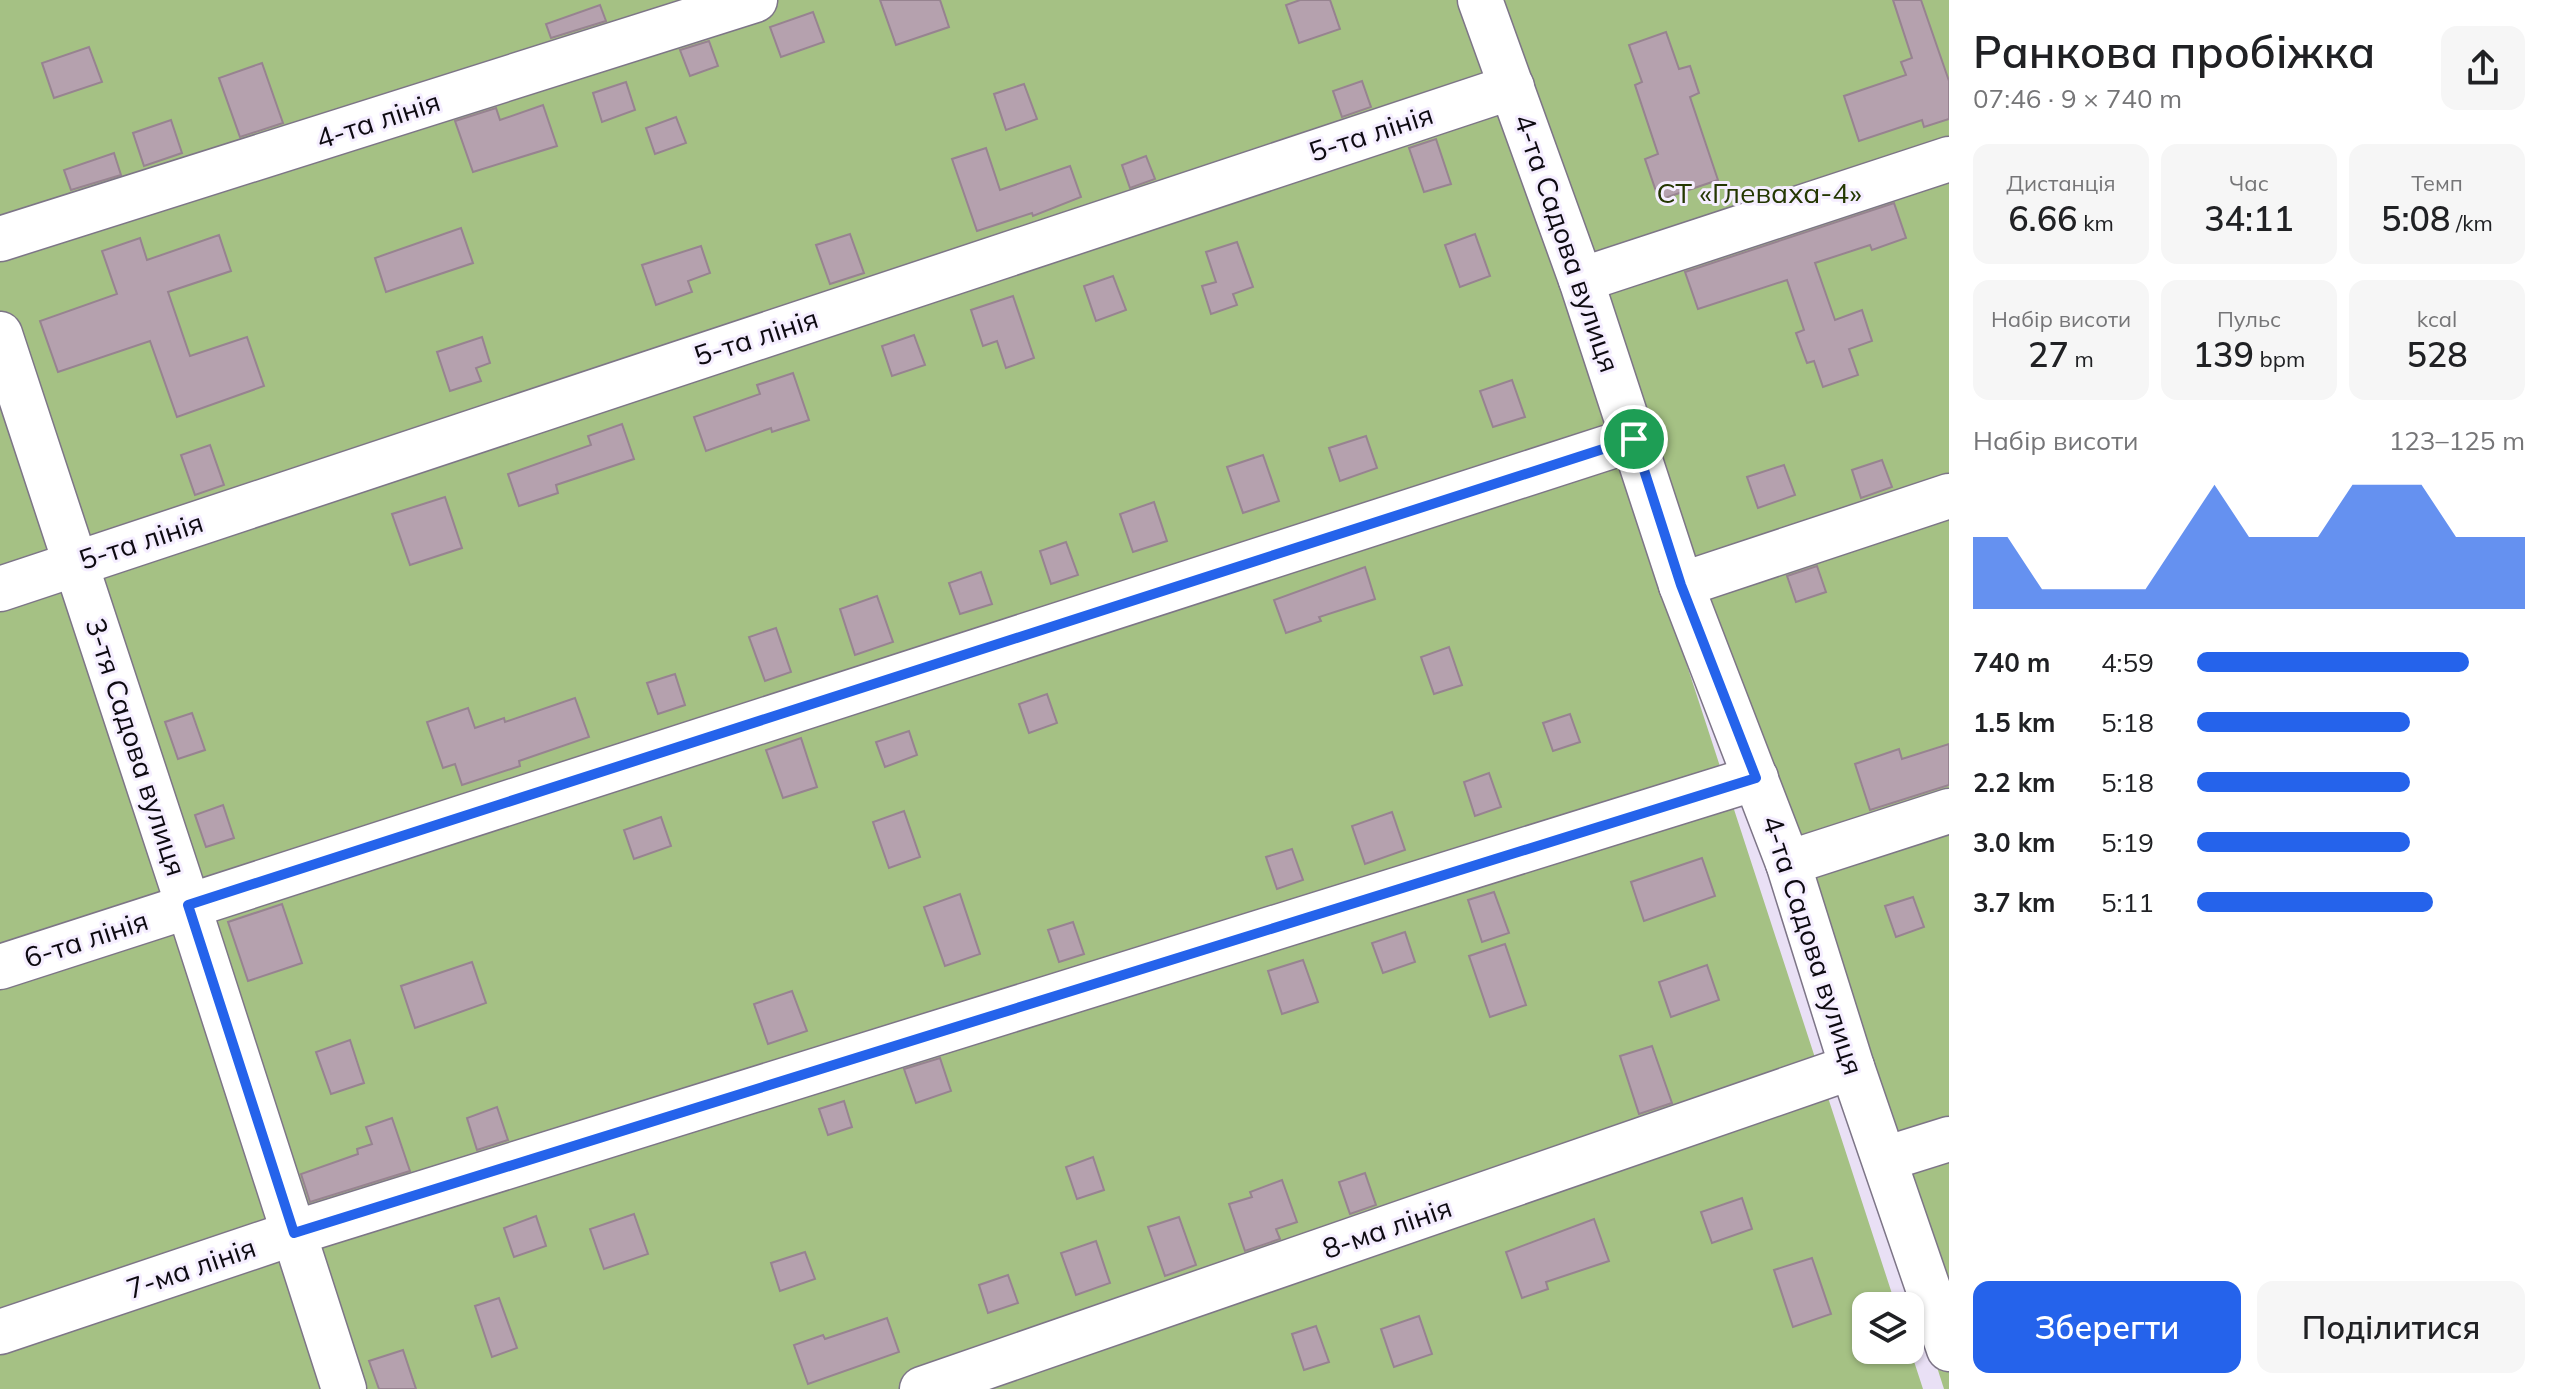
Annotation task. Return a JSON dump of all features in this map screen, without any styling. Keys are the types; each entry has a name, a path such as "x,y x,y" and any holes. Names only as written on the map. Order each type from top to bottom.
{"street":[{"name":"4-та лінія","path":"0,239 755,0"},
{"name":"4-та Садова вулиця","path":"1480,0 1581,280 1681,585 1788,863 1852,1067 1949,1349"},
{"name":"5-та лінія","path":"0,589 1512,87"},
{"path":"1581,280 1949,159"},
{"name":"3-тя Садова вулиця","path":"0,334 344,1389"},
{"name":"6-та лінія","path":"0,967 1634,439"},
{"path":"1681,585 1949,496"},
{"name":"7-ма лінія","path":"0,1332 294,1233 1756,778"},
{"path":"1788,863 1949,811"},
{"name":"8-ма лінія","path":"922,1389 1852,1067"},
{"path":"1885,1159 1949,1139"}],"green space":[{"path":"0,0 1470,0 1891,1292 1852,1292 1852,1364 1915,1364 1923,1389 0,1389"},
{"name":"СТ «Глеваха-4»","path":"1499,0 1949,0 1949,1389 1944,1389 1924,1327 1924,1292 1913,1292"}],"building":[{"path":"880,0 940,0 949,27 896,45"},
{"path":"1300,0 1330,0 1340,29 1299,43 1286,5"},
{"path":"1893,0 1921,0 1949,81 1949,119 1924,127 1922,120 1859,141 1844,96 1906,75 1901,62 1912,58"},
{"path":"600,5 606,21 551,38 546,24"},
{"path":"813,12 824,42 781,57 770,27"},
{"path":"1666,32 1679,69 1690,66 1699,93 1690,97 1718,180 1659,200 1645,159 1658,154 1635,85 1642,82 1629,45"},
{"path":"709,41 718,66 690,76 680,50"},
{"path":"89,47 102,82 54,98 42,63"},
{"path":"262,63 283,123 240,137 219,78"},
{"path":"1362,81 1371,107 1342,117 1333,91"},
{"path":"626,82 635,110 602,122 593,93"},
{"path":"1024,84 1037,119 1006,130 994,94"},
{"path":"543,105 557,146 473,172 455,121 496,108 500,120"},
{"path":"676,117 686,143 655,154 646,128"},
{"path":"171,120 182,153 144,166 133,133"},
{"path":"1436,139 1451,184 1424,192 1409,148"},
{"path":"986,148 1000,190 1070,166 1081,197 1033,216 1032,213 977,231 952,159"},
{"path":"114,153 121,175 71,190 64,170"},
{"path":"1146,156 1155,179 1130,188 1122,165"},
{"path":"1894,203 1906,238 1872,250 1870,245 1815,263 1835,320 1862,310 1872,341 1849,349 1858,375 1823,387 1814,361 1807,363 1796,333 1804,330 1787,280 1698,309 1685,272"},
{"path":"461,228 473,263 386,292 375,258"},
{"path":"850,234 864,273 830,284 816,245"},
{"path":"1475,234 1490,276 1460,287 1445,245"},
{"path":"219,235 231,271 168,292 190,356 247,337 264,386 177,417 150,341 58,372 40,321 117,294 102,251 140,238 147,260"},
{"path":"1237,242 1253,287 1233,294 1237,305 1211,314 1202,286 1216,282 1206,252"},
{"path":"701,246 710,273 688,281 692,292 656,305 642,265"},
{"path":"1113,276 1126,310 1096,321 1084,286"},
{"path":"1013,296 1034,358 1006,368 997,341 983,346 971,310"},
{"path":"914,335 925,365 892,376 882,346"},
{"path":"482,337 490,363 476,368 481,381 450,391 437,352"},
{"path":"793,373 809,420 772,432 771,428 706,451 694,417 760,394 757,385"},
{"path":"1512,380 1525,417 1493,427 1480,391"},
{"path":"622,424 634,459 556,485 558,493 519,506 508,474 591,445 588,436"},
{"path":"1366,436 1377,468 1340,481 1329,448"},
{"path":"210,445 224,485 195,495 181,455"},
{"path":"1263,455 1279,501 1243,513 1227,467"},
{"path":"1882,460 1892,487 1861,498 1852,470"},
{"path":"1784,465 1795,495 1758,508 1747,477"},
{"path":"445,497 462,548 410,565 392,514"},
{"path":"1154,502 1167,541 1133,552 1120,514"},
{"path":"1066,542 1078,575 1051,584 1040,551"},
{"path":"1817,566 1826,592 1796,602 1787,576"},
{"path":"1365,567 1375,599 1319,617 1321,621 1286,633 1274,600"},
{"path":"981,572 992,604 960,614 949,583"},
{"path":"877,596 893,642 855,655 840,609"},
{"path":"776,628 791,672 765,681 749,637"},
{"path":"1449,647 1462,685 1434,694 1421,657"},
{"path":"675,674 685,705 658,714 647,683"},
{"path":"1047,694 1057,723 1029,733 1019,704"},
{"path":"575,698 589,737 519,761 520,766 462,785 455,764 443,768 427,722 468,708 475,728 504,718 505,722"},
{"path":"192,713 205,750 178,759 165,722"},
{"path":"1570,714 1580,742 1553,751 1543,723"},
{"path":"909,731 917,755 885,767 876,742"},
{"path":"801,738 817,787 783,798 766,750"},
{"path":"1949,744 1949,785 1870,810 1855,764 1899,749 1902,759"},
{"path":"1489,773 1501,807 1475,816 1464,782"},
{"path":"223,805 234,838 206,847 195,815"},
{"path":"904,811 920,857 889,868 873,822"},
{"path":"1392,812 1405,850 1365,864 1352,826"},
{"path":"661,817 671,846 634,859 624,830"},
{"path":"1292,849 1303,880 1277,889 1266,857"},
{"path":"1702,858 1715,896 1644,921 1631,882"},
{"path":"1494,892 1509,933 1482,942 1468,900"},
{"path":"960,894 980,954 945,966 924,907"},
{"path":"1913,897 1924,927 1896,937 1885,906"},
{"path":"282,904 302,963 248,981 228,922"},
{"path":"1073,922 1084,954 1059,962 1048,930"},
{"path":"1405,932 1415,962 1383,973 1372,943"},
{"path":"1505,944 1526,1005 1490,1017 1469,956"},
{"path":"1303,960 1318,1002 1282,1014 1268,971"},
{"path":"472,962 486,1003 415,1028 401,986"},
{"path":"1707,965 1719,1000 1671,1017 1659,982"},
{"path":"792,991 807,1031 768,1044 754,1004"},
{"path":"350,1040 364,1083 331,1094 316,1052"},
{"path":"1652,1046 1672,1103 1639,1114 1620,1056"},
{"path":"940,1058 951,1091 916,1103 904,1069"},
{"path":"844,1101 852,1127 828,1135 819,1109"},
{"path":"497,1107 508,1140 477,1150 467,1118"},
{"path":"392,1118 410,1171 310,1202 301,1174 358,1154 357,1149 372,1144 366,1127"},
{"path":"1093,1157 1104,1190 1077,1199 1066,1167"},
{"path":"1365,1173 1376,1205 1350,1214 1339,1182"},
{"path":"1282,1180 1297,1222 1276,1229 1280,1239 1245,1251 1229,1204 1252,1197 1250,1192"},
{"path":"1742,1198 1752,1229 1712,1243 1701,1212"},
{"path":"634,1214 648,1254 604,1269 590,1229"},
{"path":"536,1216 546,1246 514,1257 504,1228"},
{"path":"1179,1217 1196,1265 1165,1276 1148,1227"},
{"path":"1594,1219 1609,1261 1546,1282 1548,1289 1522,1298 1506,1252"},
{"path":"1096,1241 1110,1283 1076,1295 1061,1253"},
{"path":"805,1252 815,1279 780,1291 771,1263"},
{"path":"1812,1258 1831,1314 1793,1327 1774,1270"},
{"path":"1008,1275 1018,1303 988,1313 979,1285"},
{"path":"499,1298 517,1348 492,1357 475,1306"},
{"path":"1419,1316 1432,1354 1394,1367 1381,1329"},
{"path":"887,1318 899,1352 808,1384 794,1345 823,1335 825,1339"},
{"path":"1316,1326 1329,1362 1304,1370 1292,1334"},
{"path":"403,1350 416,1389 379,1389 369,1361"}],"route":[{"path":"1634,439 1681,585 1756,778 294,1233 188,905 1634,439"}]}
